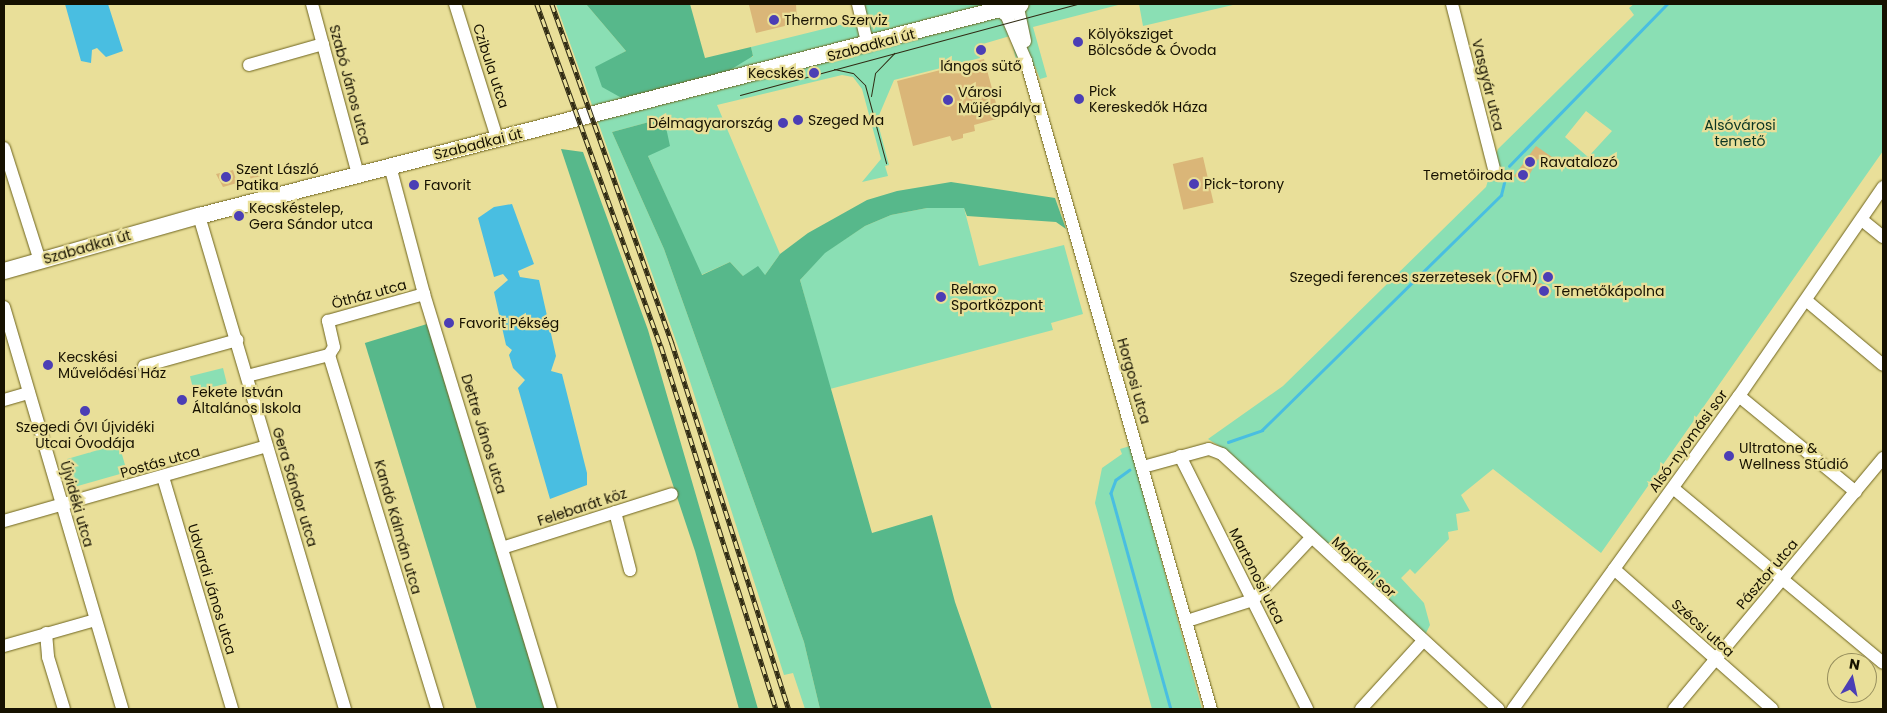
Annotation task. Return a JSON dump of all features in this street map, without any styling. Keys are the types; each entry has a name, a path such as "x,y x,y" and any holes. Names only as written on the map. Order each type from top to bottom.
{"main road":[{"name":"Szabadkai út","path":"4,271 199,216 358,174 868,46 954,23 1004,7"}],"street":[{"name":"Szabó János utca","path":"312,4 358,174"},
{"name":"Czibula utca","path":"455,4 497,138"},
{"path":"858,4 868,46"},
{"name":"Vasgyár utca","path":"1452,4 1495,173"},
{"name":"Horgosi utca","path":"1004,7 1026,61 1211,709"},
{"path":"249,65 323,44"},
{"path":"4,148 40,261"},
{"name":"Dettre János utca","path":"390,166 424,294 551,709"},
{"name":"Alsó-nyomási sor","path":"1513,709 1739,396 1883,187"},
{"name":"Gera Sándor utca","path":"199,216 345,709"},
{"path":"1862,220 1883,237"},
{"name":"Ötház utca","path":"329,355 334,346 328,321 424,294"},
{"path":"1806,301 1883,365"},
{"name":"Újvidéki utca","path":"4,307 122,709"},
{"path":"144,366 237,340"},
{"path":"247,376 329,355"},
{"name":"Kandó Kálmán utca","path":"329,355 437,709"},
{"path":"4,400 29,392"},
{"path":"1739,396 1856,492"},
{"name":"Postás utca","path":"4,522 267,446"},
{"name":"Majdáni sor","path":"1180,456 1209,449 1222,454 1422,642 1498,709"},
{"path":"1143,467 1180,456"},
{"name":"Martonosi utca","path":"1180,456 1306,709"},
{"name":"Pásztor utca","path":"1674,709 1883,458"},
{"name":"Udvardi János utca","path":"162,477 232,709"},
{"path":"1673,488 1883,663"},
{"name":"Felebarát köz","path":"502,548 672,494"},
{"path":"615,512 630,570"},
{"path":"1187,621 1253,600 1311,538"},
{"name":"Szécsi utca","path":"1614,569 1772,709"},
{"path":"4,646 95,620"},
{"path":"46,633 48,656 64,709"},
{"path":"1361,709 1422,642"}],"green space":[{"path":"556,4 586,4 626,51 596,68 753,57 751,47 864,19 861,4 1122,4 1033,27 1047,77 1040,79 1035,66 1019,71 1010,36 976,46 980,58 894,80 877,120 889,165 885,166 888,176 862,182 881,159 862,89 853,77 842,75 717,105 780,254 765,275 743,276 730,262 701,275 648,156 664,118 612,132 664,249 804,642 820,709 805,709 793,673 784,675 686,369"},
{"path":"586,4 690,4 705,58 751,47 753,56 717,78 627,101 602,87 595,67 626,51"},
{"path":"1139,4 1237,4 1143,26"},
{"name":"Alsóvárosi temető","path":"1634,4 1883,4 1883,151 1601,553 1493,469 1461,495 1470,511 1456,514 1458,530 1448,532 1449,539 1415,574 1410,569 1401,578 1424,603 1430,625 1425,635 1229,452 1208,439 1283,386 1486,187 1498,149 1634,15 1629,8","holes":["1586,111 1612,131 1588,157 1565,137"]},
{"path":"664,118 670,146 648,156 702,275 730,262 743,276 758,266 765,275 780,254 808,233 867,200 897,191 951,182 1055,198 1066,229 1056,222 967,216 964,208 927,208 891,215 865,226 825,253 800,280 872,533 932,515 955,602 992,709 820,709 804,642 664,249 612,132"},
{"path":"561,149 583,152 648,330 758,709 739,709 695,551"},
{"name":"Relaxo Sportközpont","path":"927,208 964,208 979,266 1064,245 1083,314 1051,323 1053,330 830,389 800,280 824,253 865,226 891,215"},
{"path":"427,324 545,709 477,709 365,343"},
{"path":"223,368 227,384 194,392 190,376"},
{"path":"119,444 127,472 75,487 67,459"},
{"path":"1130,446 1202,709 1152,709 1095,503 1102,468 1122,454 1120,449"}],"water":[{"path":"65,4 108,4 123,51 106,57 97,48 92,50 91,63 81,61"},
{"path":"512,204 534,264 518,271 520,277 539,280 556,356 551,371 562,374 587,473 587,485 550,499 518,388 525,380 513,368 509,355 512,350 506,345 494,292 508,280 503,274 494,277 478,218 494,207"}],"building":[{"name":"Thermo Szerviz","path":"796,4 797,23 756,33 749,5"},
{"name":"Városi Műjégpálya","path":"984,59 1000,118 974,125 975,131 963,134 963,138 952,141 950,136 913,146 897,81"},
{"name":"Ravatalozó","path":"1536,146 1552,157 1547,165 1538,159 1525,183 1514,176"},
{"name":"Pick-torony","path":"1203,157 1214,203 1183,210 1173,164"},
{"path":"265,166 267,175 250,179 248,170"},
{"name":"Szent László Patika","path":"233,170 237,183 223,187 216,174"},
{"name":"Temetőkápolna","path":"1541,283 1552,291 1547,298 1536,290 1536,284"}],"waterway":[{"path":"1509,166 1667,4"},
{"path":"1228,442 1262,430 1501,195 1504,183"},
{"path":"1130,470 1116,480 1111,493 1171,709"}],"tram line":[{"path":"740,95 1078,4"},
{"path":"871,96 875,73 894,53"},
{"path":"834,69 853,73 865,85 886,163"}],"railway":[{"path":"537,4 661,346 776,709"},
{"path":"552,4 672,343 789,709"}],"place":[{"name":"Thermo Szerviz","path":"774,20"},
{"name":"Kölyöksziget Bölcsőde & Óvoda","path":"1078,42"},
{"name":"lángos sütő","path":"981,50"},
{"name":"Kecskés","path":"814,73"},
{"name":"Pick Kereskedők Háza","path":"1079,99"},
{"name":"Városi Műjégpálya","path":"948,100"},
{"name":"Szeged Ma","path":"798,120"},
{"name":"Délmagyarország","path":"783,123"},
{"name":"Ravatalozó","path":"1530,162"},
{"name":"Temetőiroda","path":"1523,175"},
{"name":"Szent László Patika","path":"226,177"},
{"name":"Pick-torony","path":"1194,184"},
{"name":"Favorit","path":"414,185"},
{"name":"Kecskéstelep, Gera Sándor utca","path":"239,216"},
{"name":"Szegedi ferences szerzetesek (OFM)","path":"1548,277"},
{"name":"Temetőkápolna","path":"1544,291"},
{"name":"Relaxo Sportközpont","path":"941,297"},
{"name":"Favorit Pékség","path":"449,323"},
{"name":"Kecskési Művelődési Ház","path":"48,365"},
{"name":"Fekete István Általános Iskola","path":"182,400"},
{"name":"Szegedi ÓVI Újvidéki Utcai Óvodája","path":"85,411"},
{"name":"Ultratone & Wellness Stúdió","path":"1729,456"}]}
